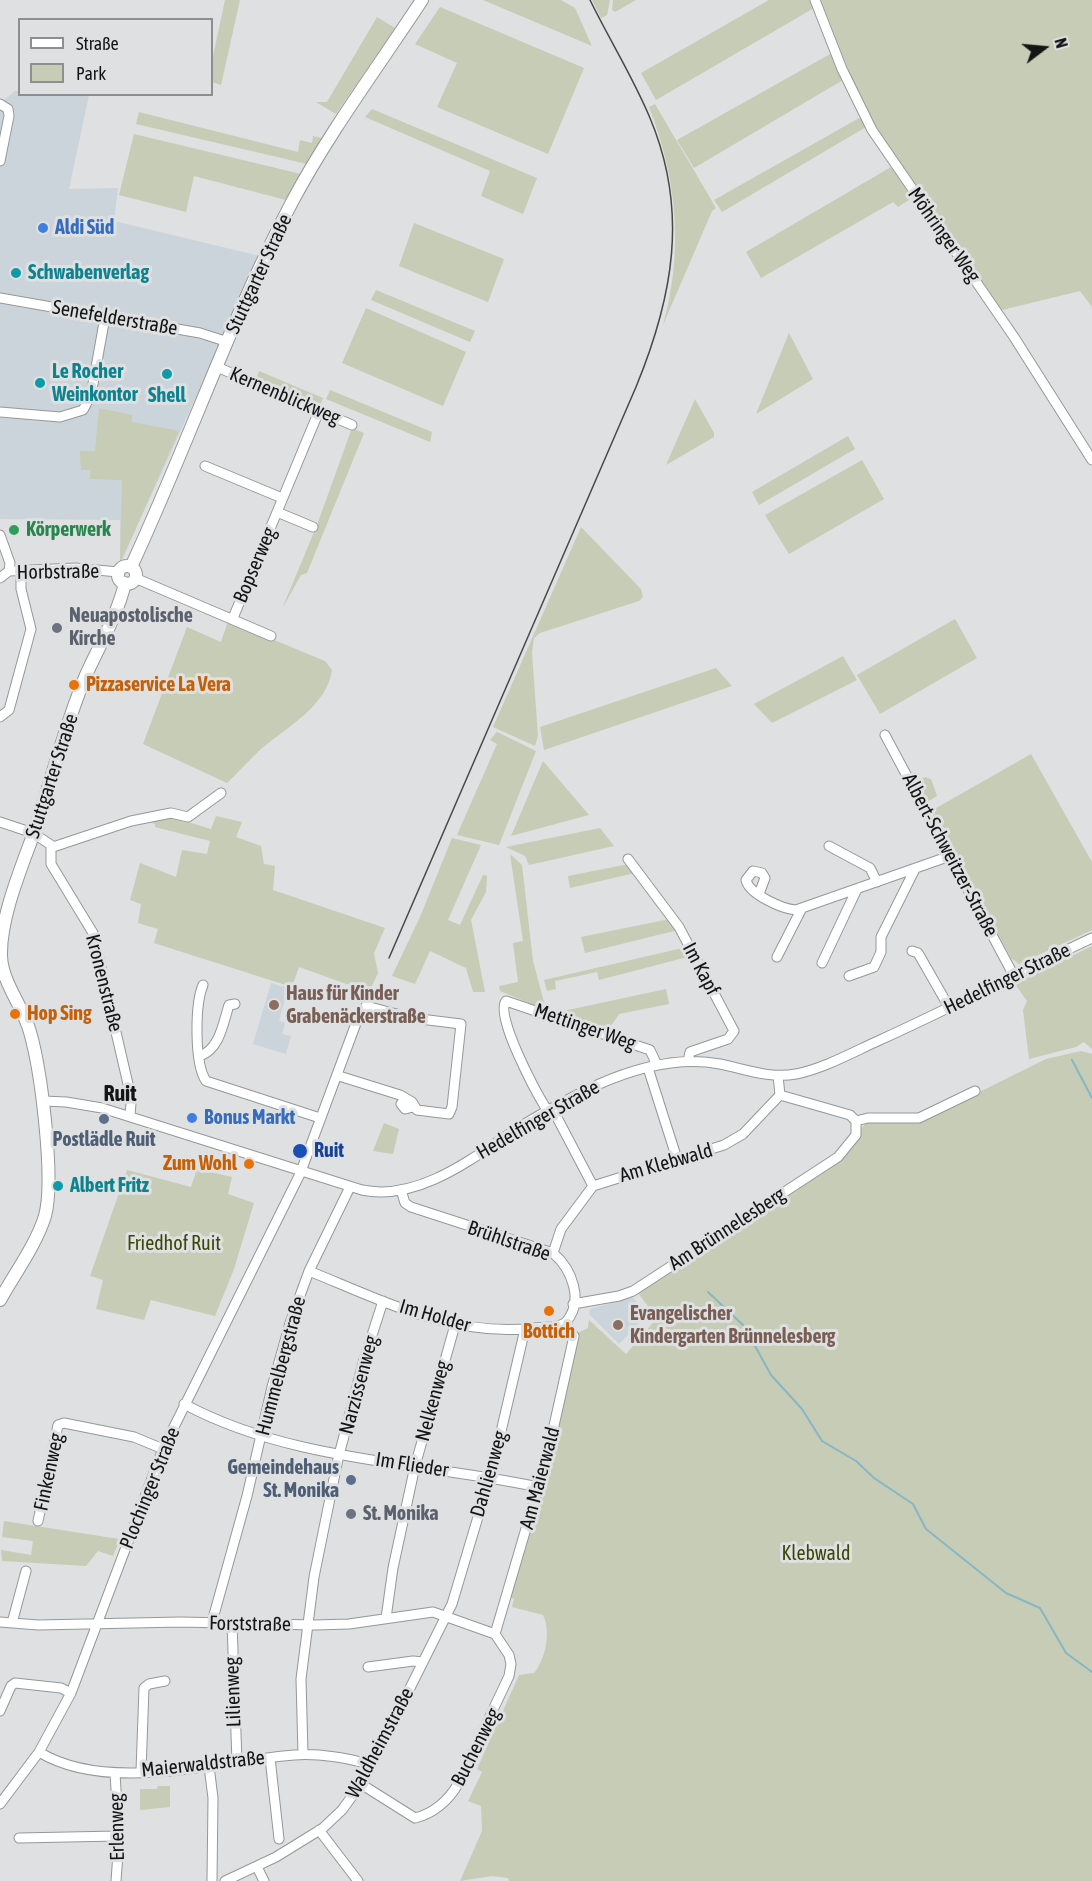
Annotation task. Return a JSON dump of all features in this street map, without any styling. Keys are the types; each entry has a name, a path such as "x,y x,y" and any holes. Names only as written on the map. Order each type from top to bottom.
{"main road":[{"name":"Stuttgarter Straße","path":"2,975 3,934 78,696 217,367 284,219 309,172 350,105 422,0"},
{"path":"118,572 118,578 130,576"},
{"path":"0,1299 39,1232 46,1209 48,1186 43,1101 30,1030 2,975"}],"street":[{"name":"Möhringer Weg","path":"816,0 836,54 872,130 1014,337 1092,460"},
{"path":"0,161 9,116 3,106"},
{"name":"Senefelderstraße","path":"0,298 200,333 228,342"},
{"path":"0,412 60,417 83,410 91,395 105,317"},
{"name":"Kernenblickweg","path":"217,367 352,425"},
{"name":"Bopserweg","path":"233,618 319,411"},
{"path":"205,466 282,498"},
{"name":"Bopserweg","path":"277,512 313,527"},
{"path":"0,535 10,563 9,571"},
{"name":"Horbstraße","path":"0,578 9,571 21,573 76,568 118,572"},
{"path":"0,717 9,710 31,629 21,589 21,573"},
{"path":"130,576 272,636"},
{"name":"Albert-Schweitzer-Straße","path":"885,735 1014,975"},
{"path":"0,822 33,833 53,848 131,821 171,813 188,817 221,793"},
{"path":"829,846 870,868 877,882"},
{"name":"Kronenstraße","path":"53,848 51,864 93,933 121,1053 131,1103 130,1116"},
{"path":"759,894 789,909 802,908 950,856"},
{"name":"Im Kapf","path":"628,859 679,927 734,1031 730,1038 690,1052 688,1061"},
{"path":"849,976 874,967 881,952 881,937 915,869"},
{"path":"822,963 857,889"},
{"path":"777,957 802,908"},
{"name":"Hedelfinger Straße","path":"43,1101 81,1104 130,1116 377,1193 401,1190 441,1176 550,1109 609,1079 653,1066 688,1061 718,1064 778,1076 814,1069 1092,938"},
{"path":"912,951 919,954 949,1007"},
{"path":"203,985 199,994 202,1076 208,1082 320,1118"},
{"name":"Mettinger Weg","path":"550,1109 510,1035 504,1003 511,1002 646,1049 652,1052 653,1066"},
{"path":"200,1056 216,1042 229,1005 234,1004"},
{"name":"Plochinger Straße","path":"0,1804 39,1752 71,1693 163,1449 302,1170 320,1118 339,1076 352,1030 366,1006 412,1018 461,1024 451,1112 447,1114 417,1110 413,1107 405,1109 401,1104 405,1099 400,1095 339,1076"},
{"path":"653,1066 677,1159"},
{"path":"778,1076 780,1095 850,1115 856,1121 867,1118 919,1118 975,1091"},
{"name":"Am Klebwald","path":"553,1253 561,1229 593,1186 731,1142 780,1095"},
{"path":"550,1109 593,1186"},
{"name":"Am Brünnelesberg","path":"573,1304 619,1296 633,1291 838,1157 856,1135 856,1121"},
{"name":"Hummelbergstraße","path":"212,1622 287,1333 309,1271 350,1186"},
{"name":"Brühlstraße","path":"401,1190 405,1203 411,1207 553,1253 561,1260 572,1278 575,1291 570,1316 565,1323"},
{"name":"Im Holder","path":"309,1271 383,1301 455,1325 525,1329 565,1323"},
{"name":"Narzissenweg","path":"303,1754 301,1678 306,1625 339,1454 383,1301"},
{"name":"Am Maierwald","path":"495,1634 538,1487 571,1356 574,1335 565,1323"},
{"name":"Nelkenweg","path":"386,1618 393,1568 415,1467 455,1325"},
{"name":"Dahlienweg","path":"446,1616 455,1596 489,1477 525,1329"},
{"name":"Im Flieder","path":"184,1404 229,1424 339,1454 489,1477 538,1487"},
{"name":"Finkenweg","path":"38,1521 58,1425 64,1423 134,1437 163,1449"},
{"path":"12,1623 26,1571"},
{"name":"Forststraße","path":"0,1622 212,1622 306,1625 430,1612 495,1634"},
{"name":"Waldheimstraße","path":"225,1881 257,1867 319,1830 342,1810 361,1784 446,1616"},
{"name":"Lilienweg","path":"232,1623 237,1762"},
{"name":"Buchenweg","path":"361,1784 415,1818 430,1812 449,1797 458,1784 509,1676 511,1666 509,1655 495,1634"},
{"path":"368,1666 415,1660 423,1662"},
{"path":"141,1771 144,1688 148,1684 165,1681"},
{"path":"0,1711 12,1684 48,1685 71,1693"},
{"name":"Maierwaldstraße","path":"39,1752 67,1767 115,1773 209,1766 303,1754 371,1765"},
{"path":"270,1758 279,1839"},
{"path":"209,1766 213,1809 212,1881"},
{"name":"Erlenweg","path":"115,1773 118,1836 116,1881"},
{"path":"319,1830 358,1881"},
{"path":"19,1838 118,1836"},
{"path":"257,1867 264,1881"}],"shaded area":[{"path":"15,91 18,91 18,96 89,96 69,189 118,188 114,221 260,256 120,564 120,520 0,519 0,103"},
{"name":"Haus für Kinder Grabenäckerstraße","path":"271,983 288,988 279,1021 285,1023 282,1034 291,1036 286,1054 253,1044"},
{"name":"Evangelischer Kindergarten Brünnelesberg","path":"632,1297 648,1314 619,1344 589,1314 590,1309"}],"green space":[{"path":"225,0 240,0 221,85 213,82 213,56"},
{"path":"483,0 561,0 575,8 592,46"},
{"path":"592,0 610,0 607,15 601,18"},
{"path":"613,0 636,0 615,12 612,10"},
{"path":"769,0 812,0 814,8 656,100 641,73"},
{"path":"821,0 1092,0 1092,307 1080,291 1002,310 879,132 851,77"},
{"path":"440,7 584,68 548,154 437,107 457,63 415,44"},
{"path":"377,17 395,28 336,114 316,102 327,102"},
{"path":"832,53 843,80 694,168 677,140"},
{"path":"655,104 716,208 712,211 663,325 674,269 674,214 666,160 649,107"},
{"path":"372,109 537,178 523,214 481,196 490,171 365,117"},
{"path":"139,112 298,152 300,140 312,143 313,136 322,138 307,164 136,124"},
{"path":"861,117 866,127 722,212 714,200"},
{"path":"134,134 301,174 286,200 194,176 186,212 119,195"},
{"path":"891,167 912,198 898,207 893,202 761,278 746,252"},
{"path":"414,223 504,259 488,302 399,266"},
{"path":"376,290 475,331 470,342 371,300"},
{"path":"366,308 466,352 443,406 342,363"},
{"path":"789,333 813,379 756,414"},
{"path":"259,371 323,398 319,408 256,380"},
{"path":"330,390 432,432 430,442 326,399"},
{"path":"695,399 714,437 666,465"},
{"path":"99,408 132,415 132,422 179,431 120,564 122,480 90,479 90,470 81,470 80,451 95,451"},
{"path":"352,428 364,433 307,573 301,575 282,609 317,525"},
{"path":"848,436 855,449 759,505 752,492"},
{"path":"862,460 884,499 789,554 765,515"},
{"path":"581,527 641,589 643,597 639,601 540,633 534,638 532,653 538,736 535,746 493,727"},
{"path":"955,619 977,658 880,714 857,675"},
{"path":"228,621 325,661 332,670 329,683 314,705 294,724 261,749 227,783 143,744 187,627 221,642"},
{"path":"843,656 857,680 772,723 754,704"},
{"path":"716,668 732,686 544,750 540,727"},
{"path":"497,732 536,751 499,845 457,835 497,744 490,740"},
{"path":"1031,754 1092,862 1092,930 1019,964 1011,958 931,811"},
{"path":"543,761 589,815 511,836"},
{"path":"925,777 931,779 937,796 927,802 916,782"},
{"path":"216,816 242,822 236,837 261,846 264,864 275,866 273,890 385,928 374,953 378,973 369,992 299,967 292,987 154,943 158,929 138,923 141,904 130,900 140,863 176,877 182,850 207,854 210,841 155,827 155,824 148,821 172,817 211,829"},
{"path":"600,828 614,846 529,865 525,856 506,847"},
{"path":"452,838 481,845 448,920 460,925 483,875 487,876 486,892 471,920 485,992 473,992 466,968 430,951 415,984 392,976 420,917"},
{"path":"510,854 522,865 533,961 546,1010 500,991 499,986 518,982 513,943 523,941"},
{"path":"629,864 635,873 570,888 568,876"},
{"path":"670,919 678,930 585,953 581,937"},
{"path":"1092,946 1092,1049 1084,1042 1076,1047 1029,1059 1023,1010 1027,1001 1015,984"},
{"path":"687,947 691,956 599,980 597,972 555,981 556,989 547,991 544,980"},
{"path":"666,989 669,1004 619,1014 608,1030 554,1013"},
{"name":"Klebwald","path":"1081,1051 1092,1054 1092,1881 509,1881 508,1878 492,1876 460,1881 482,1831 481,1806 468,1801 482,1772 477,1769 519,1675 534,1673 542,1660 546,1645 547,1629 543,1615 512,1607 514,1599 508,1596 576,1334 588,1328 589,1320 626,1354 657,1318 638,1293 840,1159 867,1121 939,1112 1046,1059"},
{"path":"384,1123 399,1129 393,1154 373,1151"},
{"name":"Friedhof Ruit","path":"197,1169 232,1177 228,1194 254,1203 234,1269 215,1316 151,1300 144,1320 96,1309 103,1280 90,1276 127,1170 191,1187"},
{"path":"4,1521 120,1539 113,1556 98,1551 86,1566 2,1561 1,1550 31,1555 33,1541 2,1537"},
{"path":"158,1786 170,1786 170,1807 140,1810 140,1789 157,1789"}],"waterway":[{"path":"1072,1060 1092,1098"},
{"path":"708,1292 744,1326 771,1375 802,1409 822,1441 856,1461 874,1478 913,1504 926,1529 1006,1593 1040,1608 1066,1653 1092,1672"}],"tram line":[{"path":"389,958 636,387 649,353 667,287 672,254 672,220 669,187 662,153 650,118 629,73 590,0"}],"place":[{"name":"Aldi Süd","path":"43,228"},
{"name":"Schwabenverlag","path":"16,273"},
{"name":"Shell","path":"167,374"},
{"name":"Le Rocher Weinkontor","path":"40,383"},
{"name":"Körperwerk","path":"14,530"},
{"name":"Neuapostolische Kirche","path":"57,628"},
{"name":"Pizzaservice La Vera","path":"74,685"},
{"name":"Haus für Kinder Grabenäckerstraße","path":"274,1005"},
{"name":"Hop Sing","path":"15,1014"},
{"name":"Bonus Markt","path":"192,1118"},
{"name":"Postlädle Ruit","path":"104,1119"},
{"name":"Ruit","path":"300,1151"},
{"name":"Zum Wohl","path":"249,1164"},
{"name":"Albert Fritz","path":"58,1186"},
{"name":"Bottich","path":"549,1311"},
{"name":"Evangelischer Kindergarten Brünnelesberg","path":"618,1325"},
{"name":"Gemeindehaus St. Monika","path":"351,1480"},
{"name":"St. Monika","path":"351,1514"}],"district":[{"name":"Ruit","path":"120,1094"}]}
